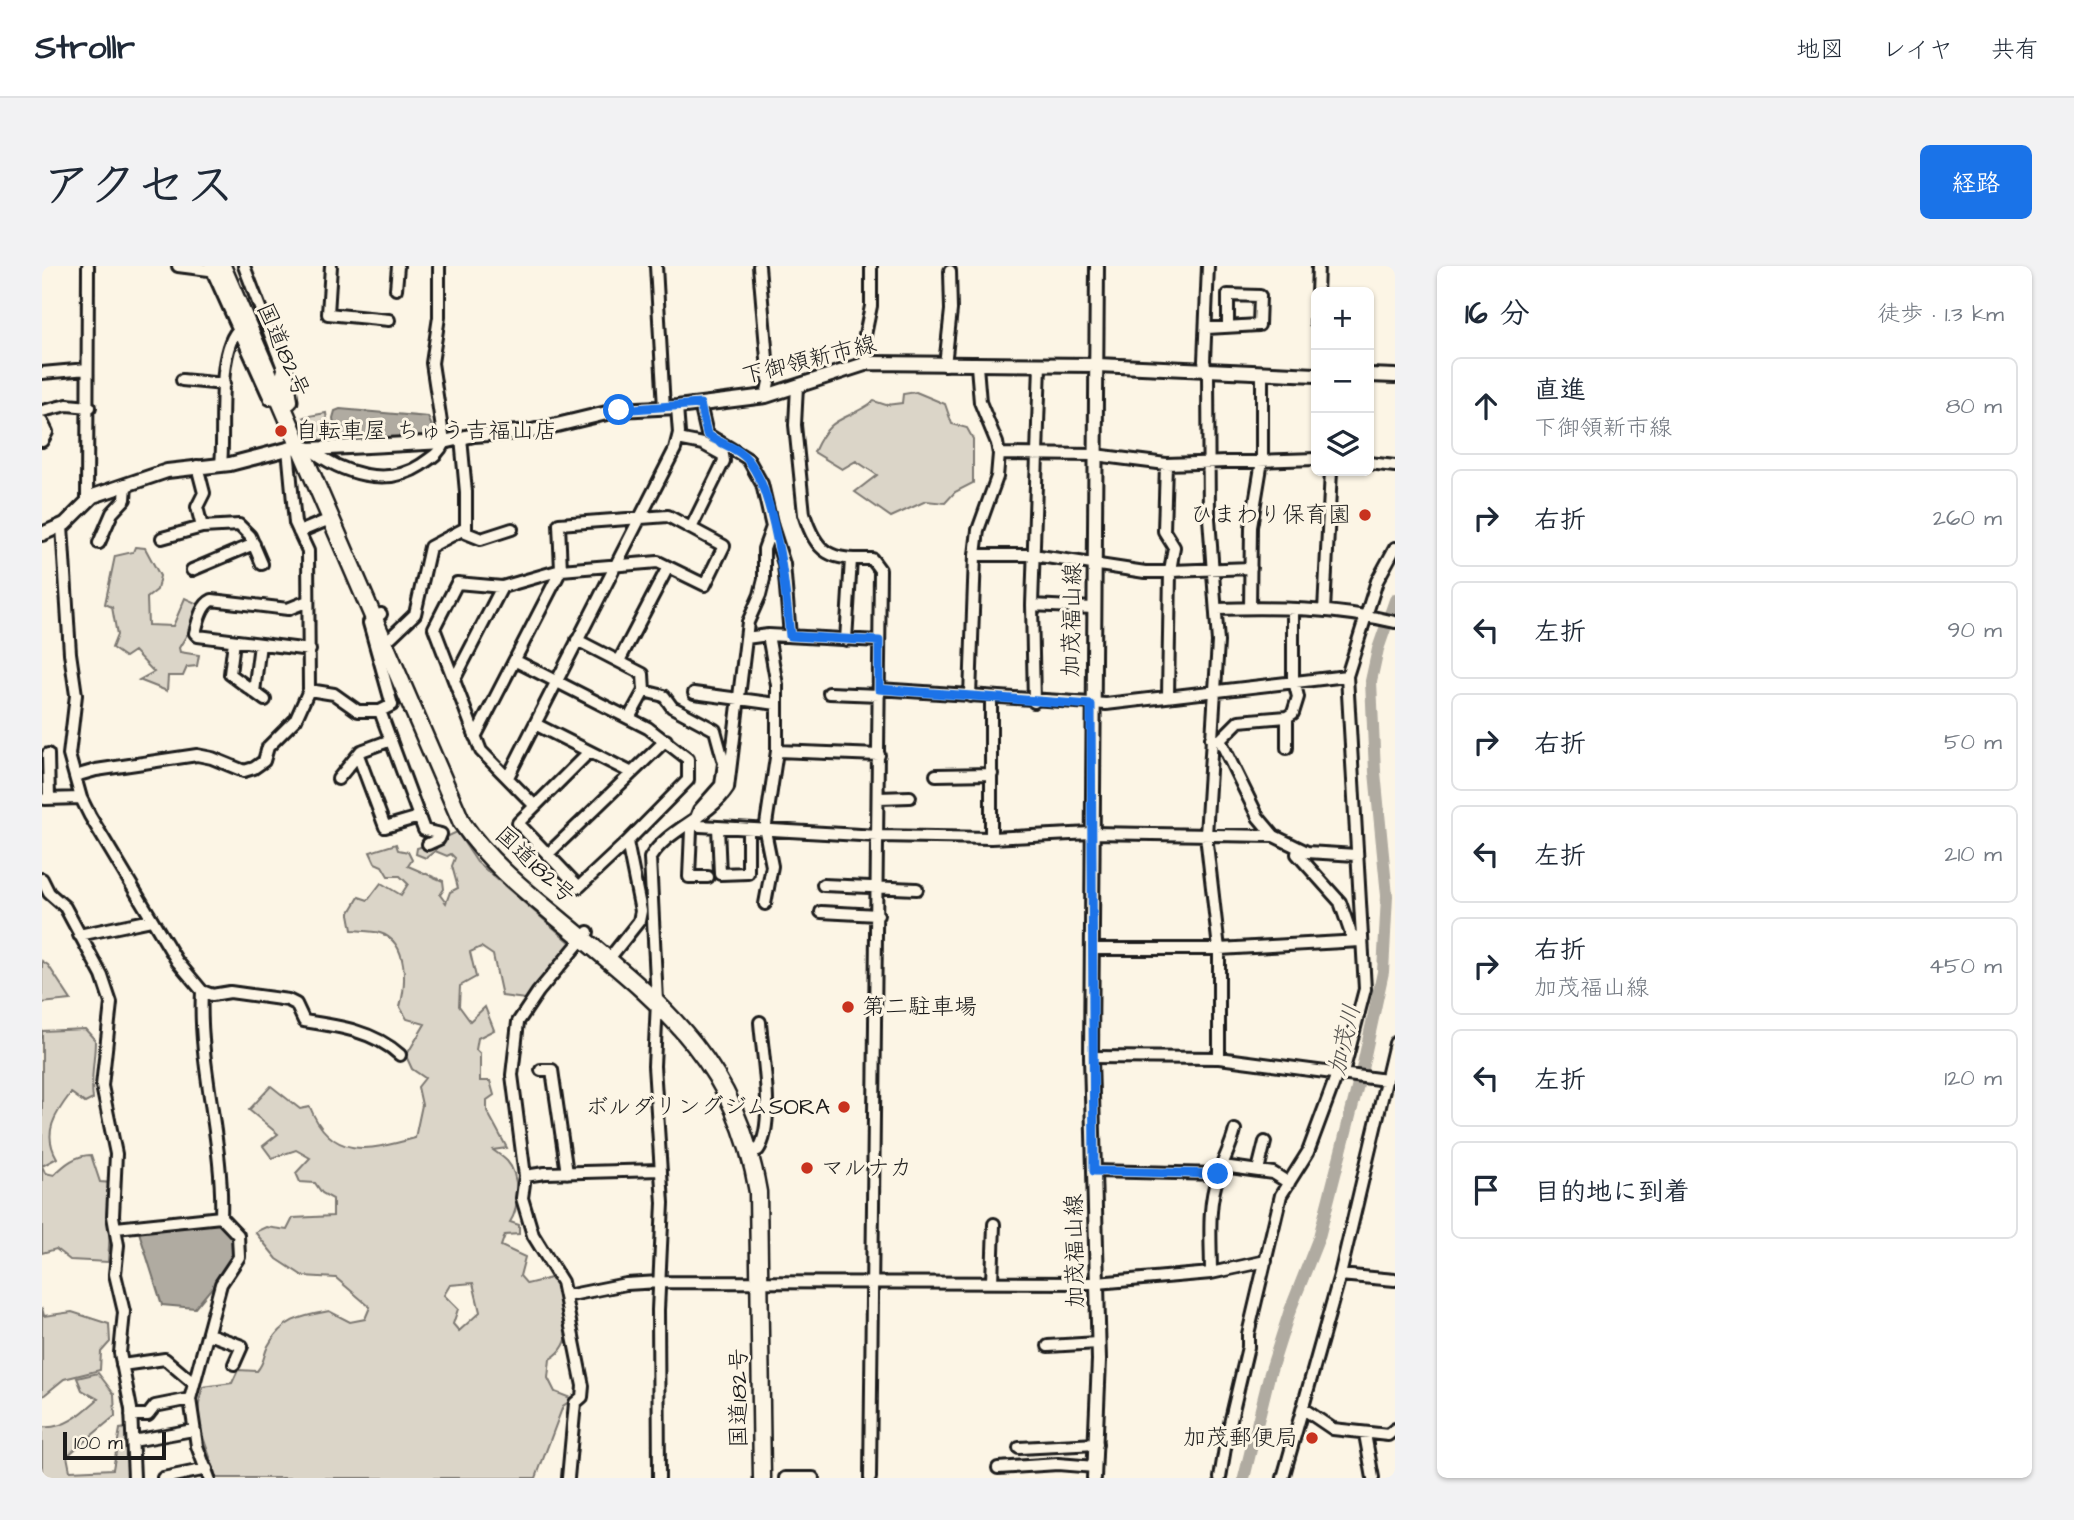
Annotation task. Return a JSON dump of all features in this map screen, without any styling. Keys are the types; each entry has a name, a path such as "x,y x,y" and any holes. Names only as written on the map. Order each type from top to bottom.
{"highway":[{"name":"国道182号","path":"219,268 281,403 330,519 377,616 391,637 471,820 507,863 585,935"},
{"path":"281,403 285,373"},
{"name":"国道182号","path":"299,448 377,616 462,823 500,868 656,995 709,1046 727,1073 758,1150 769,1216 764,1280 762,1478"},
{"name":"国道182号","path":"656,995 703,1052 734,1107 744,1133 758,1192 771,1478"}],"main road":[{"name":"加茂福山線","path":"1094,1472 1097,1444 1098,1343 1091,1057 1091,705 1097,271"},
{"name":"下御領新市線","path":"42,534 62,526 93,496 167,471 221,464 299,448 444,442 532,431 619,410 766,396 868,363 896,361 977,366 1097,365 1311,375"},
{"path":"1374,376 1395,376"}],"street":[{"path":"88,266 88,502"},
{"path":"178,266 219,268 240,328 281,403"},
{"path":"244,266 285,373"},
{"path":"331,266 328,314 389,320"},
{"path":"396,289 398,266"},
{"path":"75,776 96,770 197,755 244,771 264,761 268,747 296,719 309,690 310,650 308,551 295,523 299,448 362,475 391,477 412,471 439,453 444,442 432,363 439,317 439,266"},
{"path":"508,776 678,439 670,407 656,266"},
{"path":"759,266 769,382 766,396"},
{"path":"868,363 863,345 870,306 871,266"},
{"path":"1208,266 1206,369 1211,462 1212,568 1214,604 1217,609 1216,739 1206,835 1219,948 1219,1058"},
{"path":"1317,287 1318,266"},
{"path":"945,365 951,310 950,271"},
{"path":"1207,328 1228,327"},
{"path":"221,464 225,435 222,402 230,337 240,328"},
{"path":"1034,702 1032,605 1040,364"},
{"path":"970,696 975,555 978,530 997,477 999,454 980,402 977,366"},
{"path":"42,373 87,369"},
{"path":"1250,608 1251,527 1262,461 1262,373"},
{"path":"182,380 224,384"},
{"path":"797,386 795,425 804,514 822,550 829,555 872,559 877,562 879,798 870,1478"},
{"path":"700,404 707,434 748,459 762,484 784,564 790,636"},
{"path":"42,411 67,405 90,407"},
{"path":"42,422 47,432 42,441"},
{"path":"461,438 466,492 464,530"},
{"path":"678,439 703,444 723,455 724,461 691,528"},
{"path":"999,454 1095,455 1166,464 1311,460"},
{"path":"1166,464 1164,531 1174,547 1170,570 1168,697"},
{"path":"1374,464 1395,466"},
{"path":"197,467 204,493 197,508 202,527"},
{"path":"1324,611 1331,476"},
{"path":"99,542 112,513 125,499 126,486"},
{"path":"475,737 561,570 559,524 668,516 724,546 705,585 658,562 561,570 502,587 457,583 434,628 475,737 481,751 535,806"},
{"path":"299,532 330,519"},
{"path":"162,538 202,527 239,525 245,528 262,564"},
{"path":"62,526 70,653 76,695 69,755 80,798 151,920 202,992 213,1132 222,1174 221,1217 237,1236 241,1246 236,1265 221,1284 209,1334 192,1382 190,1399 193,1430 208,1474 163,1478"},
{"path":"659,1478 661,1170 654,1066 656,995 650,859 657,847 695,822 722,799 728,788 748,622 760,596 764,579 764,549 772,527"},
{"path":"464,530 481,539 512,529"},
{"path":"391,637 397,635 415,614 430,547 464,530"},
{"path":"192,570 254,544"},
{"path":"1220,1478 1281,1195 1308,1152 1340,1074 1365,989 1360,941 1347,676 1377,581 1395,548"},
{"path":"975,555 1033,555 1145,572 1251,568"},
{"path":"846,640 851,559"},
{"path":"619,662 668,568"},
{"path":"454,680 502,587"},
{"path":"308,601 288,609 212,600 207,602 195,633 198,636 310,650"},
{"path":"1032,605 1093,608"},
{"path":"1217,609 1324,611 1366,615 1395,622"},
{"path":"1216,739 1239,721 1287,718 1293,713 1297,702 1293,611"},
{"path":"309,690 334,694 358,711 380,711 392,705 369,623 377,616"},
{"path":"746,638 768,635 879,641"},
{"path":"765,904 772,866 765,831 777,751 777,685 768,635"},
{"path":"234,640 230,674 265,700"},
{"path":"577,640 643,674 643,691 629,718"},
{"path":"254,692 260,644"},
{"path":"516,661 629,718 666,740 688,759 688,780 579,887 518,823 589,752"},
{"path":"829,693 970,696 1091,705 1347,676"},
{"path":"643,691 664,696 672,707 715,730 724,763 721,785 699,810 691,830 689,877 708,877"},
{"path":"694,693 738,697 777,705"},
{"path":"991,838 992,698"},
{"path":"380,711 424,830 441,834 439,839 428,844"},
{"path":"1287,718 1287,748"},
{"path":"535,724 632,773"},
{"path":"1216,739 1258,817 1274,836 1298,849 1356,855"},
{"path":"338,779 361,751 391,740"},
{"path":"548,855 666,740"},
{"path":"777,751 879,755"},
{"path":"48,754 45,799 80,798"},
{"path":"358,755 385,827 419,817"},
{"path":"936,775 992,774"},
{"path":"879,798 910,797"},
{"path":"695,822 748,830 878,836 991,838 1091,833 1274,836"},
{"path":"718,827 720,874 748,873 748,830"},
{"path":"610,956 639,921 641,911 627,842"},
{"path":"1298,849 1297,854 1340,902 1351,934 1360,941"},
{"path":"42,879 49,893 65,907 102,976 111,1003 102,1086 116,1154 113,1216 116,1228 115,1274 124,1312 122,1365 131,1415 134,1478"},
{"path":"823,885 917,889"},
{"path":"821,912 878,915"},
{"path":"79,935 151,920"},
{"path":"568,1478 575,1403 582,1397 583,1386 567,1316 566,1296 554,1267 533,1235 526,1217 522,1198 525,1176 512,1075 518,1022 585,935"},
{"path":"1091,949 1219,948 1360,941"},
{"path":"202,992 212,995 230,992 288,1000 296,1004 304,1021 346,1027 388,1044 400,1055"},
{"path":"758,1150 764,1142 766,1098 760,1022"},
{"path":"1283,1478 1340,1275 1385,1080 1392,1069 1395,1042"},
{"path":"1091,1057 1219,1058 1385,1080"},
{"path":"541,1070 552,1070 567,1173"},
{"path":"1211,1273 1211,1210 1235,1130"},
{"path":"1258,1170 1265,1142"},
{"path":"525,1176 661,1170"},
{"path":"1094,1171 1258,1170 1273,1173 1289,1183"},
{"path":"116,1228 221,1217"},
{"path":"992,1282 994,1224"},
{"path":"566,1296 626,1284 659,1282 764,1280 1097,1283 1211,1273 1266,1261"},
{"path":"1340,1275 1395,1280"},
{"path":"209,1334 242,1346 234,1364"},
{"path":"1048,1346 1098,1343"},
{"path":"122,1365 165,1359 192,1382"},
{"path":"131,1415 148,1415 155,1406 190,1399"},
{"path":"1304,1410 1333,1429 1388,1435 1395,1429"},
{"path":"133,1441 193,1430"},
{"path":"1365,1434 1373,1478"},
{"path":"1019,1448 1097,1444"},
{"path":"998,1468 1058,1464 1094,1472"},
{"path":"785,1478 813,1478"}],"shaded area":[{"path":"916,392 945,404 952,424 967,428 973,439 973,483 955,492 945,503 926,501 891,517 855,492 877,475 856,461 842,469 814,452 826,431 839,420 874,401 886,405 902,403 903,394"},
{"path":"340,409 428,417 437,438 337,443 333,418 335,411"},
{"path":"326,413 330,443 314,439 304,417"},
{"path":"135,547 145,548 160,576 157,590 147,598 148,625 173,626 185,598 198,604 191,628 179,648 180,652 199,655 197,666 187,667 183,676 168,676 167,691 139,680 154,672 134,651 125,657 112,648 117,635 112,607 105,604 115,556 133,552"},
{"path":"457,832 477,862 571,943 533,1000 502,996 493,955 481,947 470,952 476,977 460,986 459,1006 470,1021 485,1007 494,1030 478,1038 476,1050 480,1054 480,1081 490,1081 494,1095 487,1100 487,1111 507,1148 493,1150 507,1161 516,1182 517,1200 510,1222 519,1225 519,1234 505,1235 501,1246 525,1257 520,1276 527,1284 555,1277 566,1310 568,1332 559,1352 550,1359 548,1378 555,1392 573,1399 563,1406 536,1478 216,1478 200,1423 203,1387 232,1383 238,1370 257,1371 274,1337 286,1324 294,1320 329,1311 350,1322 365,1319 370,1307 336,1278 303,1276 277,1259 255,1232 266,1227 287,1230 293,1218 333,1216 333,1199 322,1193 315,1183 300,1182 296,1173 310,1158 296,1150 272,1158 263,1146 278,1134 249,1110 271,1086 300,1109 310,1107 319,1124 340,1144 367,1148 415,1138 422,1105 418,1087 425,1078 412,1069 406,1056 425,1024 407,1019 400,1007 404,976 401,955 396,945 380,933 352,930 349,914 359,897 368,900 381,883 401,895 408,884 400,876 388,876 382,866 375,863 370,852 396,844 398,850 408,852 412,860 408,866 443,881 444,889 440,895 446,903 450,892 458,888 452,866 455,858 451,854 447,856 435,851 426,858 416,854 417,848 427,845 436,849 442,839","holes":["473,1283 480,1312 459,1331 453,1324 458,1309 444,1295 450,1285"]},
{"path":"42,961 48,965 71,1000 42,1003"},
{"path":"85,1029 95,1040 93,1099 85,1103 71,1093 52,1124 51,1140 57,1158 42,1166 42,1031"},
{"path":"91,1155 100,1182 113,1183 108,1262 70,1260 56,1249 42,1253 42,1166 45,1173 54,1175 71,1161"},
{"path":"211,1221 220,1223 234,1235 234,1261 195,1308 162,1305 139,1232 144,1228"},
{"path":"42,1308 44,1316 72,1312 109,1324 110,1342 101,1352 100,1370 64,1379 42,1397"},
{"path":"98,1373 114,1394 115,1416 67,1456 70,1471 113,1469 120,1429 127,1428 130,1478 42,1478 42,1427 65,1423 98,1399 82,1390 77,1378"}],"waterway":[{"name":"加茂川","path":"1244,1478 1269,1376 1289,1313 1319,1237 1362,1069 1383,972 1387,896 1375,772 1371,681 1378,649 1395,600"}],"place":[{"name":"自転車屋 ちゅう吉福山店","path":"281,431"},
{"name":"ひまわり保育園","path":"1365,515"},
{"name":"第二駐車場","path":"848,1007"},
{"name":"ボルダリングジムSORA","path":"844,1107"},
{"name":"マルナカ","path":"807,1168"},
{"name":"加茂郵便局","path":"1312,1438"}],"route":[{"path":"619,410 700,404 707,434 748,459 762,484 784,564 790,636 879,641 879,689 1091,705 1091,1057 1094,1171 1218,1174"}]}
